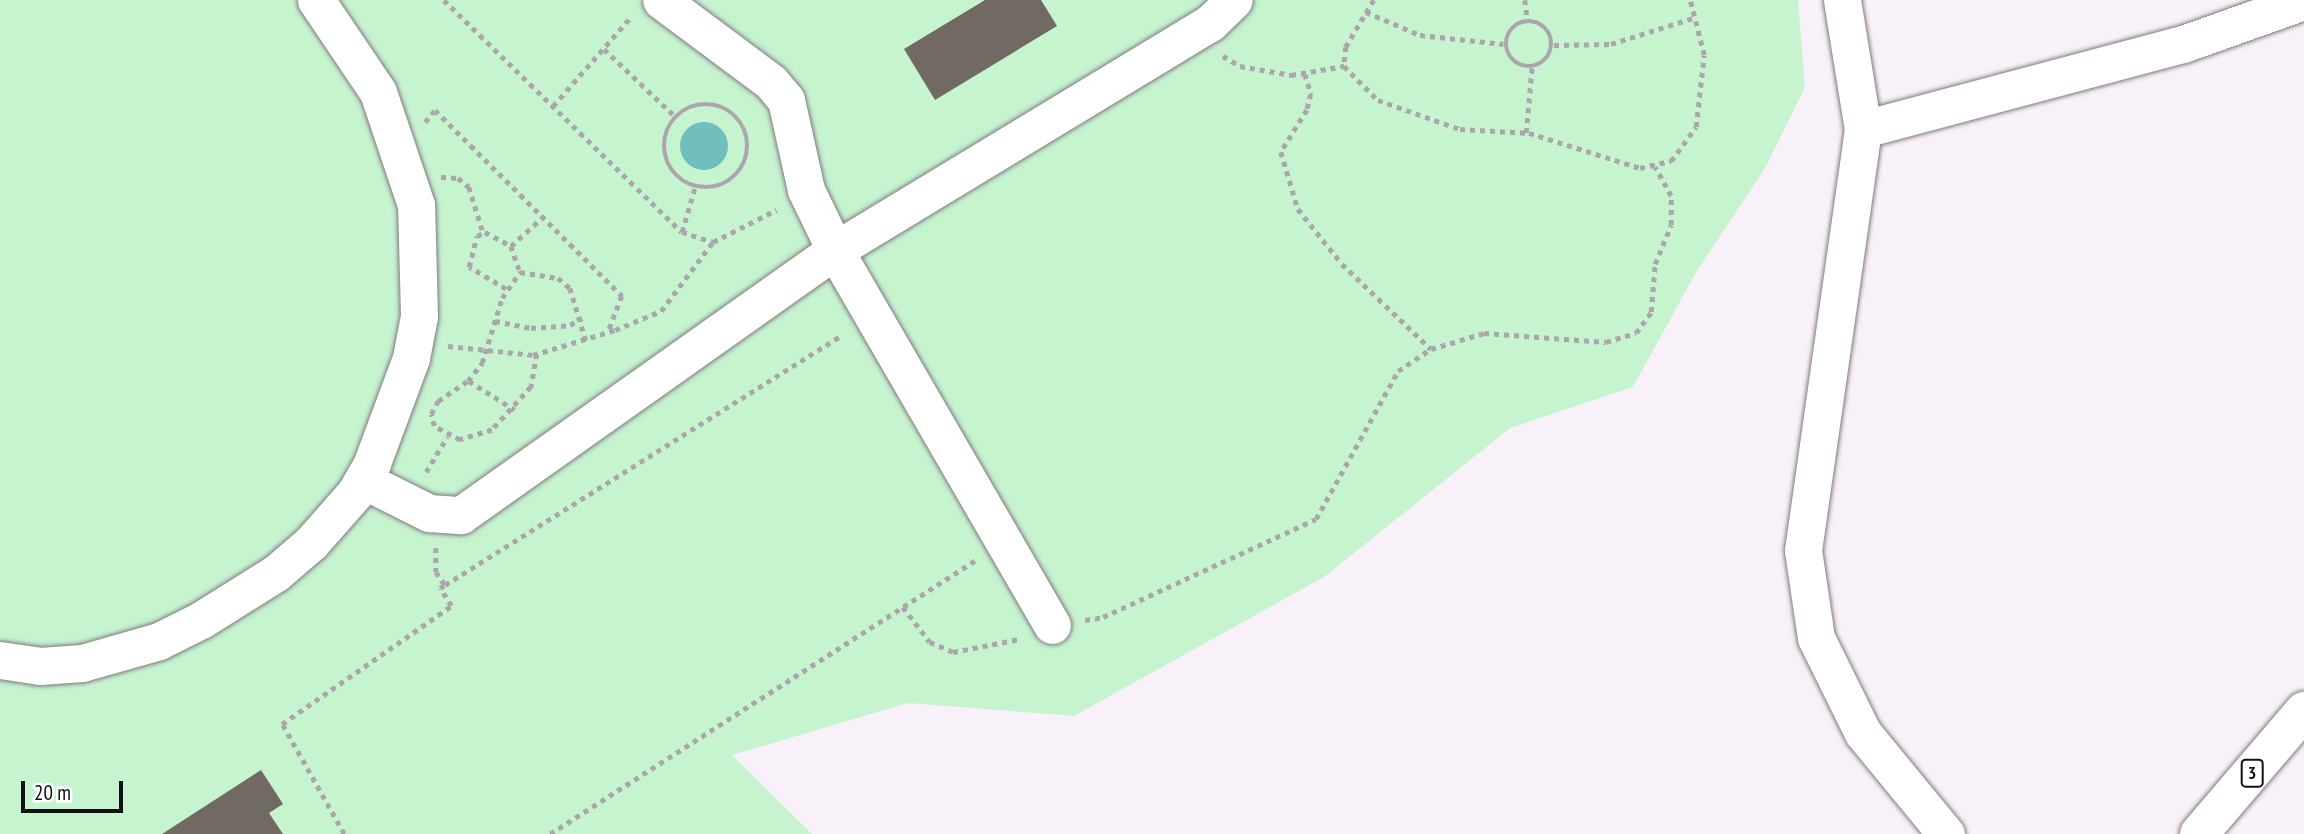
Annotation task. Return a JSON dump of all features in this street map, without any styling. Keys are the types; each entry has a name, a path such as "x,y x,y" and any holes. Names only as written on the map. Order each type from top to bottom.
{"main road":[{"name":"3","path":"2199,834 2304,711"}],"street":[{"path":"0,660 40,666 82,663 159,641 276,573 326,527 363,480 396,405 414,341 421,280 411,184 401,148 379,92 316,0"},
{"path":"363,480 429,513 461,515 835,250 1199,30 1234,0"},
{"path":"1842,0 1863,128 1803,550 1816,638 1863,733 1946,834"},
{"path":"1863,128 2183,44 2304,1"},
{"path":"650,5 771,82 786,100 806,190 835,250 1052,625"}],"path":[{"path":"444,0 682,232 713,242"},
{"path":"1374,0 1346,47 1344,66 1365,91 1411,115 1488,134 1526,133 1603,161 1655,167 1686,145 1699,115 1704,55 1690,0"},
{"path":"1525,0 1528,23"},
{"path":"554,106 604,49 650,5"},
{"path":"1366,12 1420,34 1503,44"},
{"path":"1554,45 1611,44 1696,17"},
{"path":"1503,44 1510,31 1528,23 1546,30 1554,45"},
{"path":"1199,30 1221,55 1240,66 1305,74 1344,66"},
{"path":"1503,44 1514,61 1532,66 1546,59 1554,45"},
{"path":"604,49 676,117"},
{"path":"1526,133 1532,66"},
{"path":"1305,74 1311,94 1307,110 1282,152 1298,209 1342,264 1431,349"},
{"path":"698,104 726,108 745,129 747,158 741,171 718,187 695,187 679,180 664,157 666,130 676,117 698,104"},
{"path":"401,148 435,110 622,296 608,332"},
{"path":"903,607 930,642 953,652 985,650 1052,625 1103,617 1316,519 1398,371 1431,349 1484,333 1606,342 1636,332 1651,312 1655,264 1672,215 1671,196 1655,167"},
{"path":"411,184 458,178 476,196 484,232"},
{"path":"682,232 695,187"},
{"path":"414,341 485,351 537,354 586,341 660,311 713,242 806,190"},
{"path":"511,246 544,216"},
{"path":"484,232 511,246 520,272"},
{"path":"484,232 471,246 469,267 506,289"},
{"path":"520,272 506,289 485,351 468,381 433,408 430,421 444,436 480,436 515,410 535,378 537,354"},
{"path":"520,272 558,278 570,288 582,318 586,341"},
{"path":"495,321 531,328 582,318"},
{"path":"344,834 282,724 450,606 440,588 841,334 849,346"},
{"path":"468,381 515,410"},
{"path":"550,834 981,557 973,545"}],"green space":[{"path":"0,0 1798,0 1805,87 1765,168 1695,274 1633,387 1510,428 1324,577 1074,716 908,703 732,755 812,834 0,834"}],"water":[{"path":"704,122 721,129 728,146 721,163 704,170 687,163 680,146 687,129"}],"building":[{"path":"985,0 1041,0 1057,26 935,100 904,49"},
{"path":"261,770 283,804 269,813 283,834 162,834"}]}
